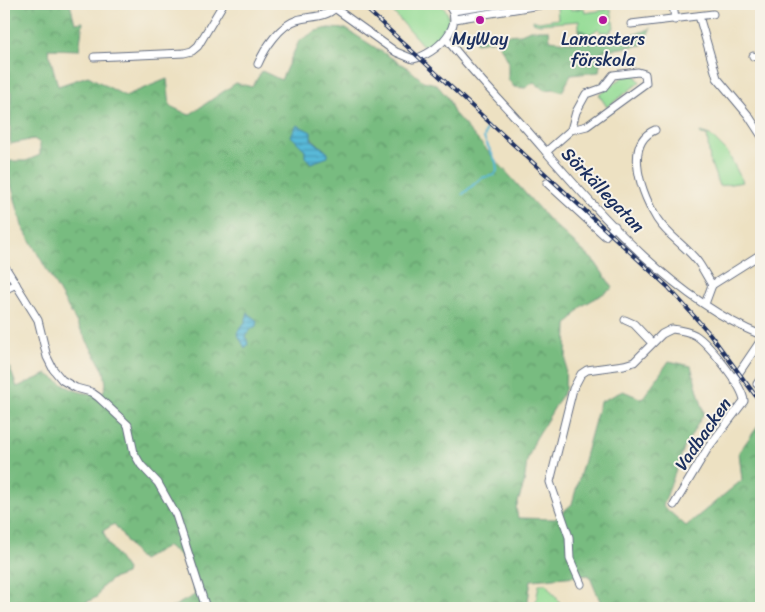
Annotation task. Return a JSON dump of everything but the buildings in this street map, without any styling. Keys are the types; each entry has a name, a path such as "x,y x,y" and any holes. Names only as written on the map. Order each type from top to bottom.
{"street":[{"path":"94,57 184,53 192,51 198,46 223,4"},
{"path":"258,64 270,44 291,22 328,14 332,6 406,57 418,58 433,49 452,31 454,15 447,4"},
{"path":"454,15 500,4"},
{"path":"454,15 546,4"},
{"path":"672,4 675,20"},
{"path":"631,24 714,14"},
{"path":"699,16 717,78 748,115 761,135"},
{"name":"Sörkällegatan","path":"446,38 546,152 615,226 659,268 705,304 733,322 761,335"},
{"path":"753,56 761,59"},
{"path":"546,152 571,130 587,126 617,106 646,83 645,74 638,72 613,75 603,88 586,94 576,112 571,130"},
{"path":"655,130 643,138 637,152 638,171 643,188 657,219 697,261 712,285"},
{"path":"547,183 605,236 615,226"},
{"path":"705,304 712,285 761,254"},
{"path":"4,265 38,320 47,357 53,369 62,380 76,388 91,392 98,397 128,425 134,453 141,465 158,482 176,515 206,608"},
{"path":"4,290 16,284"},
{"path":"625,320 634,324 652,343"},
{"path":"581,584 570,559 567,530 550,482 568,404 577,379 586,370 628,364 670,329 691,333 706,344 734,380 759,351 761,340"},
{"name":"Vadbacken","path":"674,505 708,448 743,404 744,397 734,380"}],"green space":[{"path":"4,4 70,4 75,23 83,22 79,50 48,49 58,86 88,76 125,96 167,79 170,106 189,115 236,83 252,87 262,71 281,80 299,41 316,31 328,28 346,29 409,69 423,81 436,84 448,98 454,113 549,220 595,262 613,288 582,306 567,325 565,390 535,440 527,461 524,484 516,508 518,518 555,519 572,504 600,402 623,391 642,399 669,361 691,366 704,413 684,448 663,506 686,526 742,480 739,452 761,422 761,608 603,608 589,575 531,580 527,608 171,608 195,595 190,572 185,561 167,546 142,560 114,524 103,531 108,543 127,570 126,574 112,579 102,587 97,597 81,605 81,608 4,608 4,359 6,358 17,387 47,374 67,387 80,392 103,393 106,384 104,371 22,226 9,176 10,161 26,161 40,155 40,143 34,139 10,144 11,92 4,86","holes":["297,125 328,153 305,150 295,138"]},
{"path":"386,4 439,4 448,16 446,28 426,49"},
{"path":"569,5 571,10 584,8 585,13 611,9 614,28 611,29 611,32 600,32 599,28 589,35 579,29 579,21 539,24 533,22 533,20 539,22 558,19 557,7"},
{"path":"651,28 642,45 602,51 599,72 571,75 562,92 554,89 544,90 534,82 525,88 514,87 508,79 508,60 496,40 476,43 475,37 521,34 530,30 549,30 550,40 577,43 579,29 597,36 615,38 633,35"},
{"path":"635,75 640,82 607,107 599,95 623,77"},
{"path":"700,132 710,135 728,153 743,182 719,186 710,161 707,135"},
{"path":"539,584 546,584 564,608 535,608"}],"water":[{"path":"297,125 311,132 311,139 328,153 328,157 311,163 305,157 305,150 291,136"},
{"path":"248,313 257,321 256,326 246,336 248,344 245,348 237,333 245,322"}],"waterway":[{"path":"463,194 481,178 494,175 497,171 496,162 484,138 487,127"}],"railway":[{"path":"361,4 668,287 710,334 761,403"}],"place":[{"name":"MyWay","path":"480,20"},
{"name":"Lancasters förskola","path":"603,20"}]}
